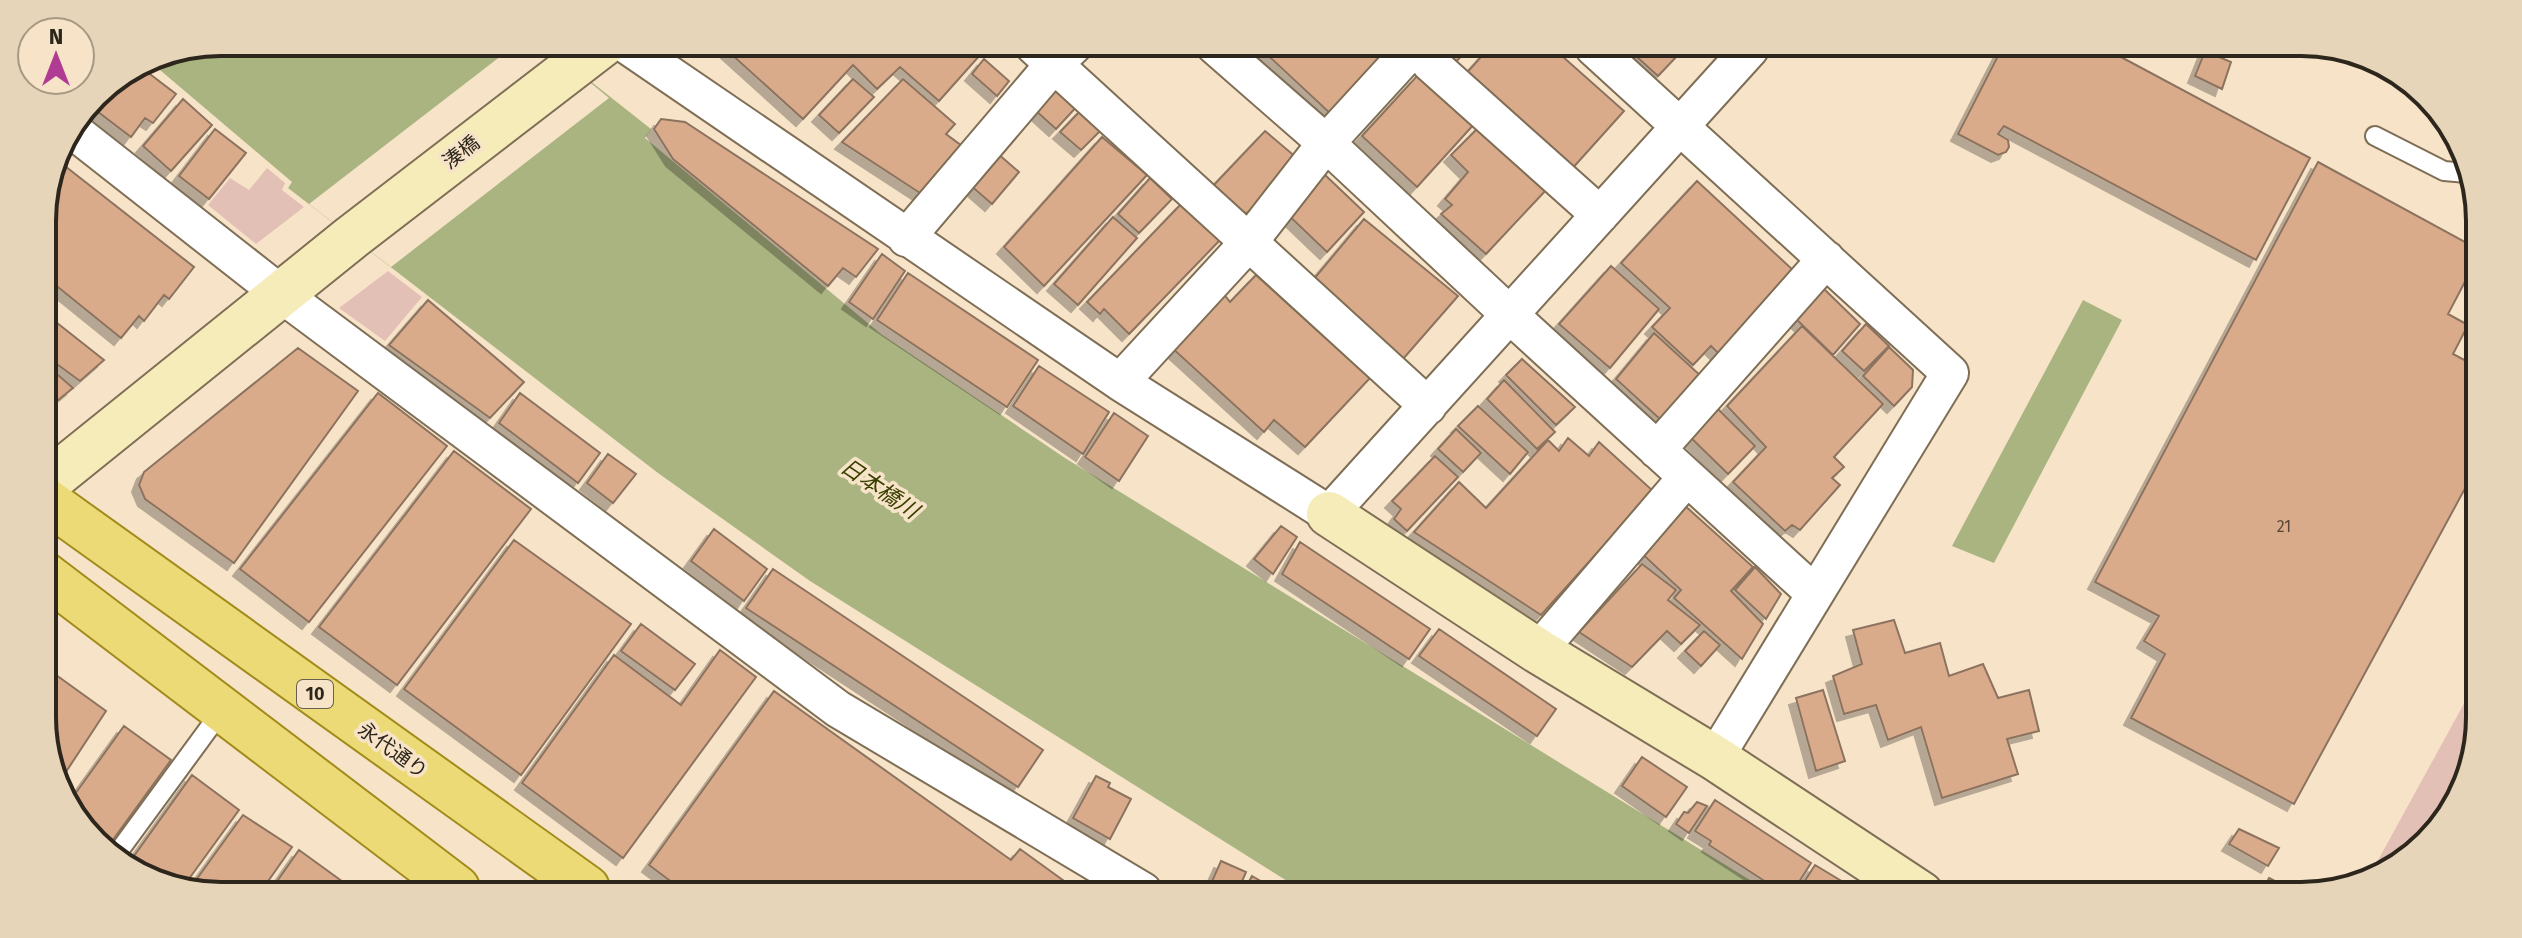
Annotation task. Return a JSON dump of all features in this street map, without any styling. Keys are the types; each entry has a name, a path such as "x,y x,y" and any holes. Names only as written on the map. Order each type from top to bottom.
{"main road":[{"name":"永代通り","path":"56,508 579,882"},
{"path":"56,583 449,882"}],"street":[{"name":"湊橋","path":"56,475 352,237 585,56"},
{"path":"642,56 1120,382 1538,651 1715,758 1903,882"},
{"path":"906,238 1051,56"},
{"path":"1058,56 1249,242 1428,406"},
{"path":"1226,56 1326,143 1814,593"},
{"path":"1120,382 1249,242 1326,143 1408,56"},
{"path":"1424,56 1600,215"},
{"path":"1603,56 1950,373 1715,758"},
{"path":"1329,514 1744,56"},
{"path":"80,136 281,294 838,709 1128,882"},
{"path":"1657,450 1826,259"},
{"path":"1538,651 1687,477"}],"lane":[{"path":"2375,136 2444,171 2458,172"},
{"path":"121,848 223,708"}],"shaded area":[{"path":"267,168 285,183 282,190 304,207 256,244 208,205 230,178 249,190"},
{"path":"388,271 422,297 385,341 339,308"},
{"path":"2466,700 2463,749 2444,799 2418,834 2376,864"}],"water":[{"name":"日本橋川","path":"221,56 558,56 651,129 645,138 881,334 1065,458 1753,882 1289,882 810,581 658,473 288,188 292,182 159,69 189,59"},
{"path":"2083,300 2122,320 1994,563 1952,546"}],"pier":[{"path":"501,56 558,56 609,98 391,267 309,204"}],"building":[{"path":"733,56 979,56 939,101 900,67 877,89 853,65 803,119"},
{"path":"1269,56 1386,56 1333,116"},
{"path":"1445,56 1461,56 1452,66"},
{"path":"1482,56 1562,56 1624,111 1570,171 1463,77"},
{"path":"1636,56 1677,56 1658,76"},
{"path":"1998,56 2122,56 2310,158 2256,260 2004,126 1998,134 2008,140 2009,147 1998,155 1958,134"},
{"path":"2203,56 2217,56 2231,62 2222,89 2195,76"},
{"path":"984,59 1009,81 997,96 972,74"},
{"path":"149,73 176,94 153,123 145,118 131,137 98,111 121,90"},
{"path":"1417,76 1475,123 1417,187 1362,136"},
{"path":"853,79 874,97 839,133 819,115"},
{"path":"903,79 955,124 946,134 962,146 920,193 842,142"},
{"path":"1055,89 1080,103 1056,129 1035,110"},
{"path":"183,99 212,125 171,171 143,146"},
{"path":"1083,108 1104,127 1081,150 1060,132"},
{"path":"661,119 685,122 878,249 856,277 843,268 828,286 673,159 654,129"},
{"path":"1479,127 1547,189 1486,254 1441,214 1452,205 1445,199 1468,172 1451,155"},
{"path":"215,129 246,153 209,199 179,176"},
{"path":"1265,131 1297,158 1251,212 1240,214 1211,188"},
{"path":"1102,137 1147,175 1044,286 1004,247"},
{"path":"997,153 1019,172 992,204 970,185"},
{"path":"2318,162 2466,242 2466,280 2448,314 2466,324 2453,354 2466,361 2466,487 2294,804 2131,718 2165,654 2144,641 2159,616 2095,582"},
{"path":"66,167 194,267 169,299 164,295 144,321 139,316 121,338 56,286 56,210"},
{"path":"1323,173 1364,212 1327,252 1285,212"},
{"path":"1150,178 1172,199 1139,233 1118,214"},
{"path":"1697,181 1795,272 1719,354 1711,346 1693,365 1652,327 1670,308 1621,263"},
{"path":"1183,202 1221,239 1129,334 1104,309 1100,314 1087,302"},
{"path":"1113,217 1137,238 1078,305 1054,284"},
{"path":"1364,219 1458,296 1403,359 1313,280"},
{"path":"882,254 905,271 873,319 849,302"},
{"path":"1611,266 1659,309 1610,368 1559,324"},
{"path":"908,273 1038,360 1007,407 877,320"},
{"path":"1256,275 1370,378 1305,447 1274,420 1264,432 1171,347 1223,293 1230,302"},
{"path":"1821,286 1860,324 1833,355 1793,316"},
{"path":"428,300 524,382 490,418 389,345"},
{"path":"56,322 104,360 80,381 56,363"},
{"path":"1866,324 1889,346 1864,371 1842,351"},
{"path":"1802,326 1883,404 1834,457 1844,467 1832,478 1840,485 1800,530 1792,525 1785,531 1733,482 1766,447 1727,406"},
{"path":"1654,333 1702,377 1661,420 1616,379"},
{"path":"1889,347 1913,370 1912,387 1894,406 1863,376"},
{"path":"298,348 358,391 234,563 145,499 139,485 144,472"},
{"path":"1522,359 1575,407 1556,425 1506,375"},
{"path":"1039,366 1109,412 1083,454 1013,406"},
{"path":"56,373 73,388 56,402"},
{"path":"1504,380 1555,432 1537,449 1487,399"},
{"path":"378,393 447,446 309,622 240,569"},
{"path":"520,393 600,453 578,483 499,423"},
{"path":"1713,404 1755,446 1728,474 1684,431"},
{"path":"1478,406 1528,452 1510,474 1458,426"},
{"path":"1114,413 1148,436 1119,481 1085,457"},
{"path":"1456,429 1481,453 1463,472 1438,449"},
{"path":"1568,438 1589,456 1599,442 1653,491 1541,615 1414,532 1459,482 1486,508 1548,440 1559,451"},
{"path":"454,451 531,509 397,685 319,627"},
{"path":"608,454 636,474 613,503 587,483"},
{"path":"1435,456 1458,477 1407,531 1394,519 1401,509 1392,501"},
{"path":"1683,504 1753,567 1731,591 1763,624 1742,659 1674,598 1681,590 1637,549"},
{"path":"1281,526 1297,537 1273,574 1254,559"},
{"path":"714,529 767,569 744,601 691,561"},
{"path":"514,540 631,624 521,775 404,689"},
{"path":"1300,542 1430,629 1409,659 1282,574"},
{"path":"1642,564 1676,590 1668,600 1700,625 1681,644 1667,631 1632,667 1579,632"},
{"path":"1755,567 1781,594 1766,619 1735,590"},
{"path":"773,569 1043,750 1018,787 746,608"},
{"path":"1894,620 1905,653 1940,643 1949,676 1983,664 1998,698 2029,690 2039,731 2007,739 2018,774 1942,798 1921,727 1888,740 1876,705 1844,714 1833,676 1862,664 1853,630"},
{"path":"641,624 695,664 675,690 621,651"},
{"path":"1439,629 1556,709 1537,736 1419,656"},
{"path":"1704,631 1720,645 1701,666 1685,651"},
{"path":"720,650 756,677 623,858 522,783 614,655 681,705"},
{"path":"56,675 106,711 66,772 57,738"},
{"path":"1823,690 1845,761 1816,771 1796,698"},
{"path":"774,691 1011,860 1020,849 1065,882 672,882 649,865"},
{"path":"124,726 171,760 112,841 97,826 75,794"},
{"path":"1642,757 1687,787 1666,817 1622,786"},
{"path":"192,775 239,810 189,879 168,873 134,857"},
{"path":"1096,776 1110,783 1108,787 1131,799 1110,839 1073,818"},
{"path":"1715,800 1811,863 1799,882 1766,882 1709,845 1711,841 1695,831"},
{"path":"1697,802 1707,806 1689,833 1676,824 1684,812 1688,813"},
{"path":"243,815 292,847 268,882 196,880"},
{"path":"2239,829 2279,848 2268,866 2229,844"},
{"path":"299,850 343,882 277,882"},
{"path":"1221,861 1246,872 1242,882 1212,882"},
{"path":"1815,865 1843,882 1804,882"},
{"path":"1252,876 1262,882 1249,882"}]}
